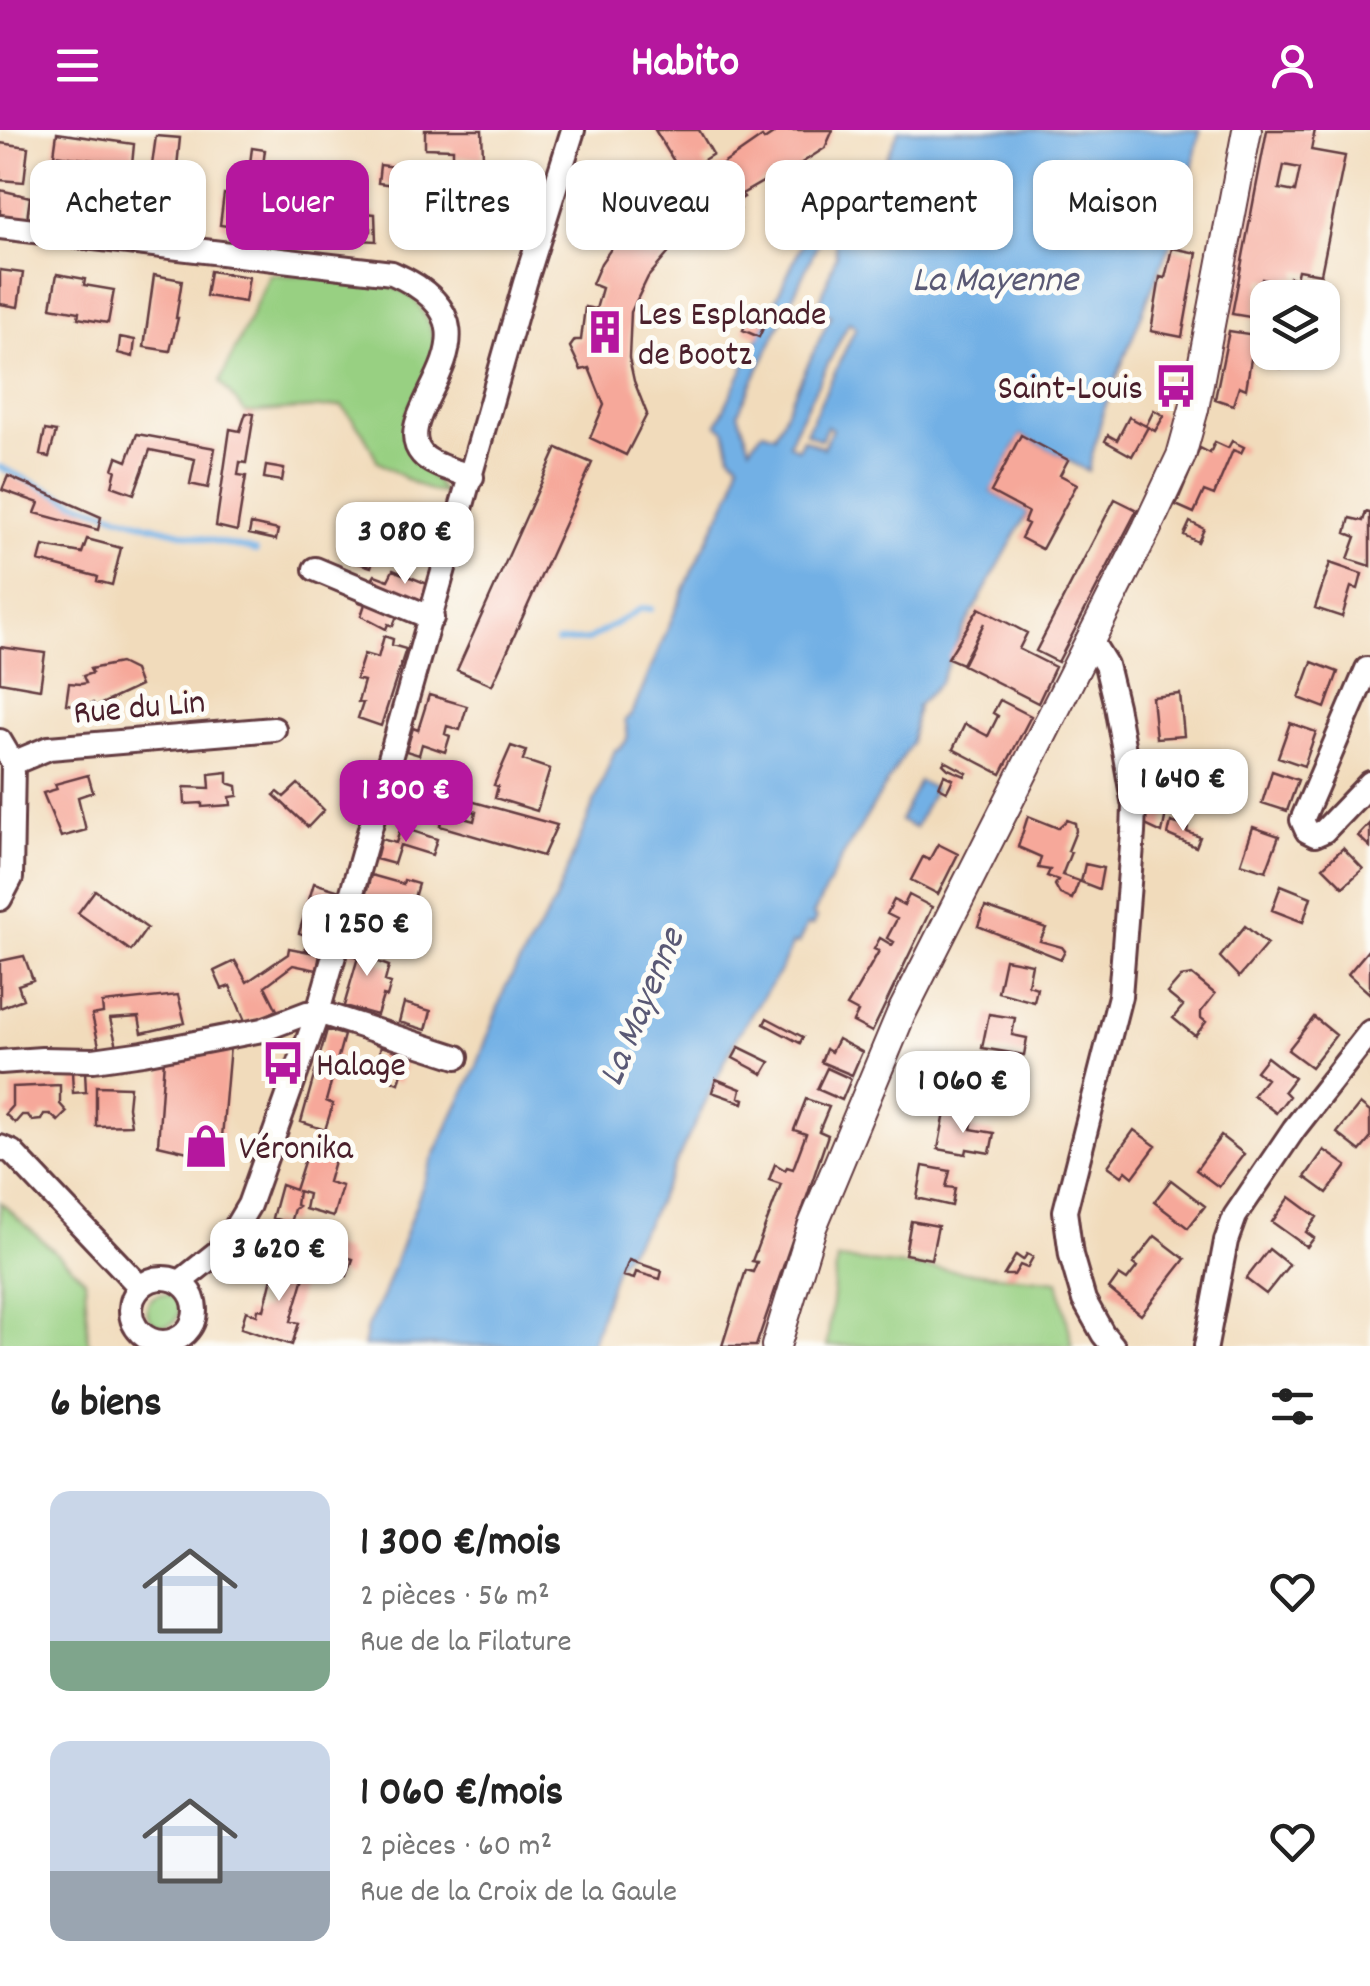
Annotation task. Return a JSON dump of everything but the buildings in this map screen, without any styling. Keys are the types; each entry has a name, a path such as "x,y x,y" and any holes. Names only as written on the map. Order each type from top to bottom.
{"main road":[{"path":"776,1346 812,1227 900,1014 1181,456 1194,409 1248,130"}],"street":[{"path":"180,1282 224,1247 248,1206 318,1012 525,283 573,130"},
{"path":"0,227 392,273 420,284 440,306 447,329 447,359 418,416 413,431 416,444 425,458 472,477"},
{"path":"315,569 432,618"},
{"path":"1090,639 1106,665 1116,706 1134,806 1133,833 1120,996 1065,1211 1071,1255 1084,1300 1113,1346"},
{"path":"1369,669 1302,820 1306,831 1314,835 1324,831 1370,783"},
{"name":"Rue du Lin","path":"12,763 50,748 274,729"},
{"path":"0,741 12,763 11,878 0,899"},
{"path":"0,1062 94,1060 143,1053 262,1030 318,1012 457,1057"},
{"path":"1206,1346 1234,1216 1294,1129 1370,1032"},
{"path":"0,1147 12,1152 140,1287"},
{"path":"159,1278 180,1282 195,1305 193,1323 181,1337 163,1344 152,1341 135,1328 130,1306 140,1287 159,1278"}],"green space":[{"path":"270,274 365,281 400,290 416,301 432,331 435,360 408,411 405,429 415,456 444,493 411,482 378,462 364,434 342,406 246,413 220,382"},
{"path":"0,1202 85,1279 88,1342 92,1346 0,1346"},
{"path":"837,1259 1058,1281 1073,1346 827,1346"},
{"path":"163,1294 174,1299 179,1310 174,1321 163,1326 152,1321 147,1310 152,1299"}],"water":[{"name":"La Mayenne","path":"899,130 1200,130 1193,165 1193,160 1033,160 1033,250 1168,250 1104,409 1088,471 1021,435 991,492 1028,512 961,633 940,682 917,706 911,743 841,859 813,915 816,918 812,926 807,925 798,944 793,943 780,971 738,1034 646,1225 616,1266 591,1346 363,1346 432,1160 477,1066 505,988 554,903 615,750 627,738 625,720 632,714 692,571 734,487 739,462 731,455 725,430 717,424 799,250 815,250 738,413 750,447 763,431 775,435 831,315 818,308 836,250 1013,250 1013,160 885,160","holes":["849,322 856,327 806,433 821,440 827,426 832,429 823,448 803,439 798,449 789,444 793,433"]},
{"path":"919,781 934,789 915,828 900,821"}],"waterway":[{"path":"0,467 75,502 256,551"},
{"path":"557,642 588,640 642,608 651,609"}],"place":[{"name":"Les Esplanade de Bootz","path":"605,332"},
{"name":"Saint-Louis","path":"1176,386"},
{"name":"Halage","path":"283,1063"},
{"name":"Véronika","path":"206,1146"}]}
